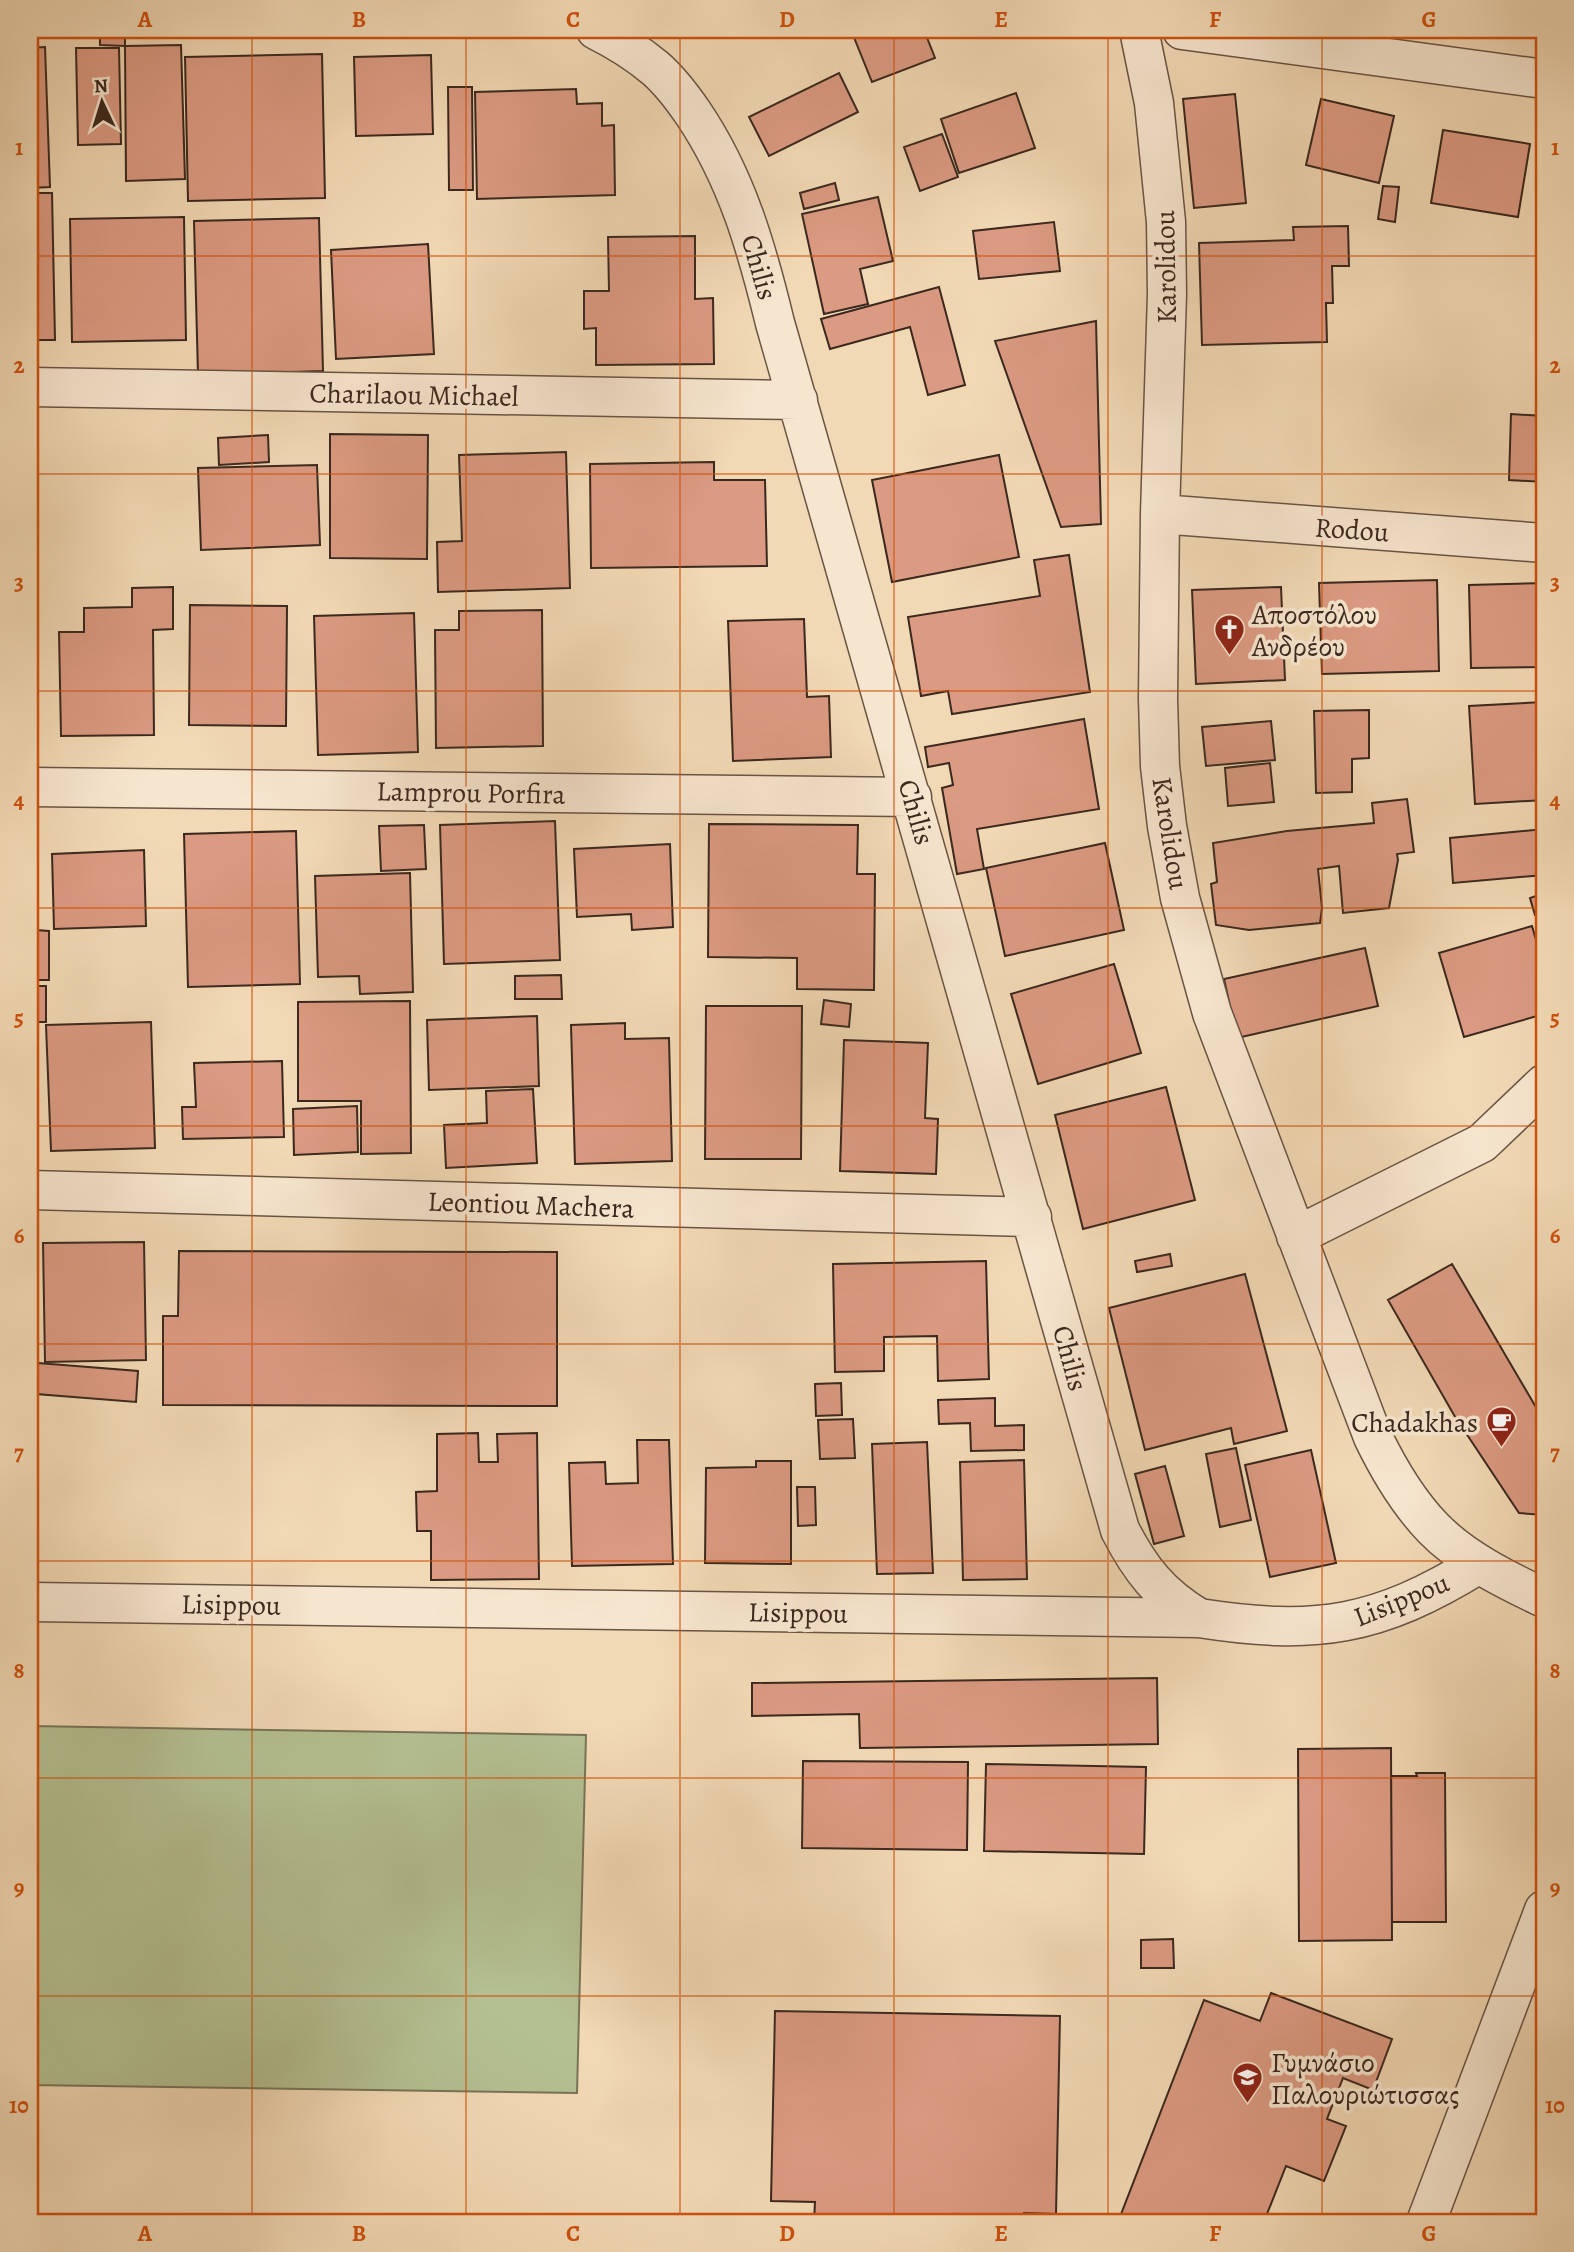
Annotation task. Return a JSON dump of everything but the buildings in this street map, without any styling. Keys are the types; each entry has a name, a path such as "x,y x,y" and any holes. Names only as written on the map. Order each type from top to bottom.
{"street":[{"name":"Chilis","path":"596,30 656,68 679,93 715,147 731,178 757,249 1120,1530 1136,1560 1159,1589 1178,1606 1199,1618"},
{"name":"Karolidou","path":"1139,30 1153,103 1166,222 1167,294 1160,514 1158,699 1160,766 1178,887 1212,1013 1373,1437 1389,1469 1417,1510 1435,1531 1479,1564"},
{"path":"1182,30 1544,79"},
{"name":"Charilaou Michael","path":"30,387 798,400"},
{"name":"Rodou","path":"1160,514 1544,543"},
{"name":"Lamprou Porfira","path":"30,787 912,797"},
{"path":"1296,1236 1482,1143 1544,1084"},
{"name":"Leontiou Machera","path":"30,1190 1032,1217"},
{"name":"Lisippou","path":"30,1602 1199,1618 1253,1626 1298,1627 1342,1623 1387,1611 1426,1595 1479,1564 1544,1598"},
{"path":"1426,2222 1540,1931"}],"green space":[{"path":"30,1726 586,1735 577,2093 30,2085"}],"place":[{"name":"Αποστόλου Ανδρέου","path":"1229,657"},
{"name":"Chadakhas","path":"1501,1449"},
{"name":"Γυμνάσιο Παλουριώτισσας","path":"1248,2105"}]}
